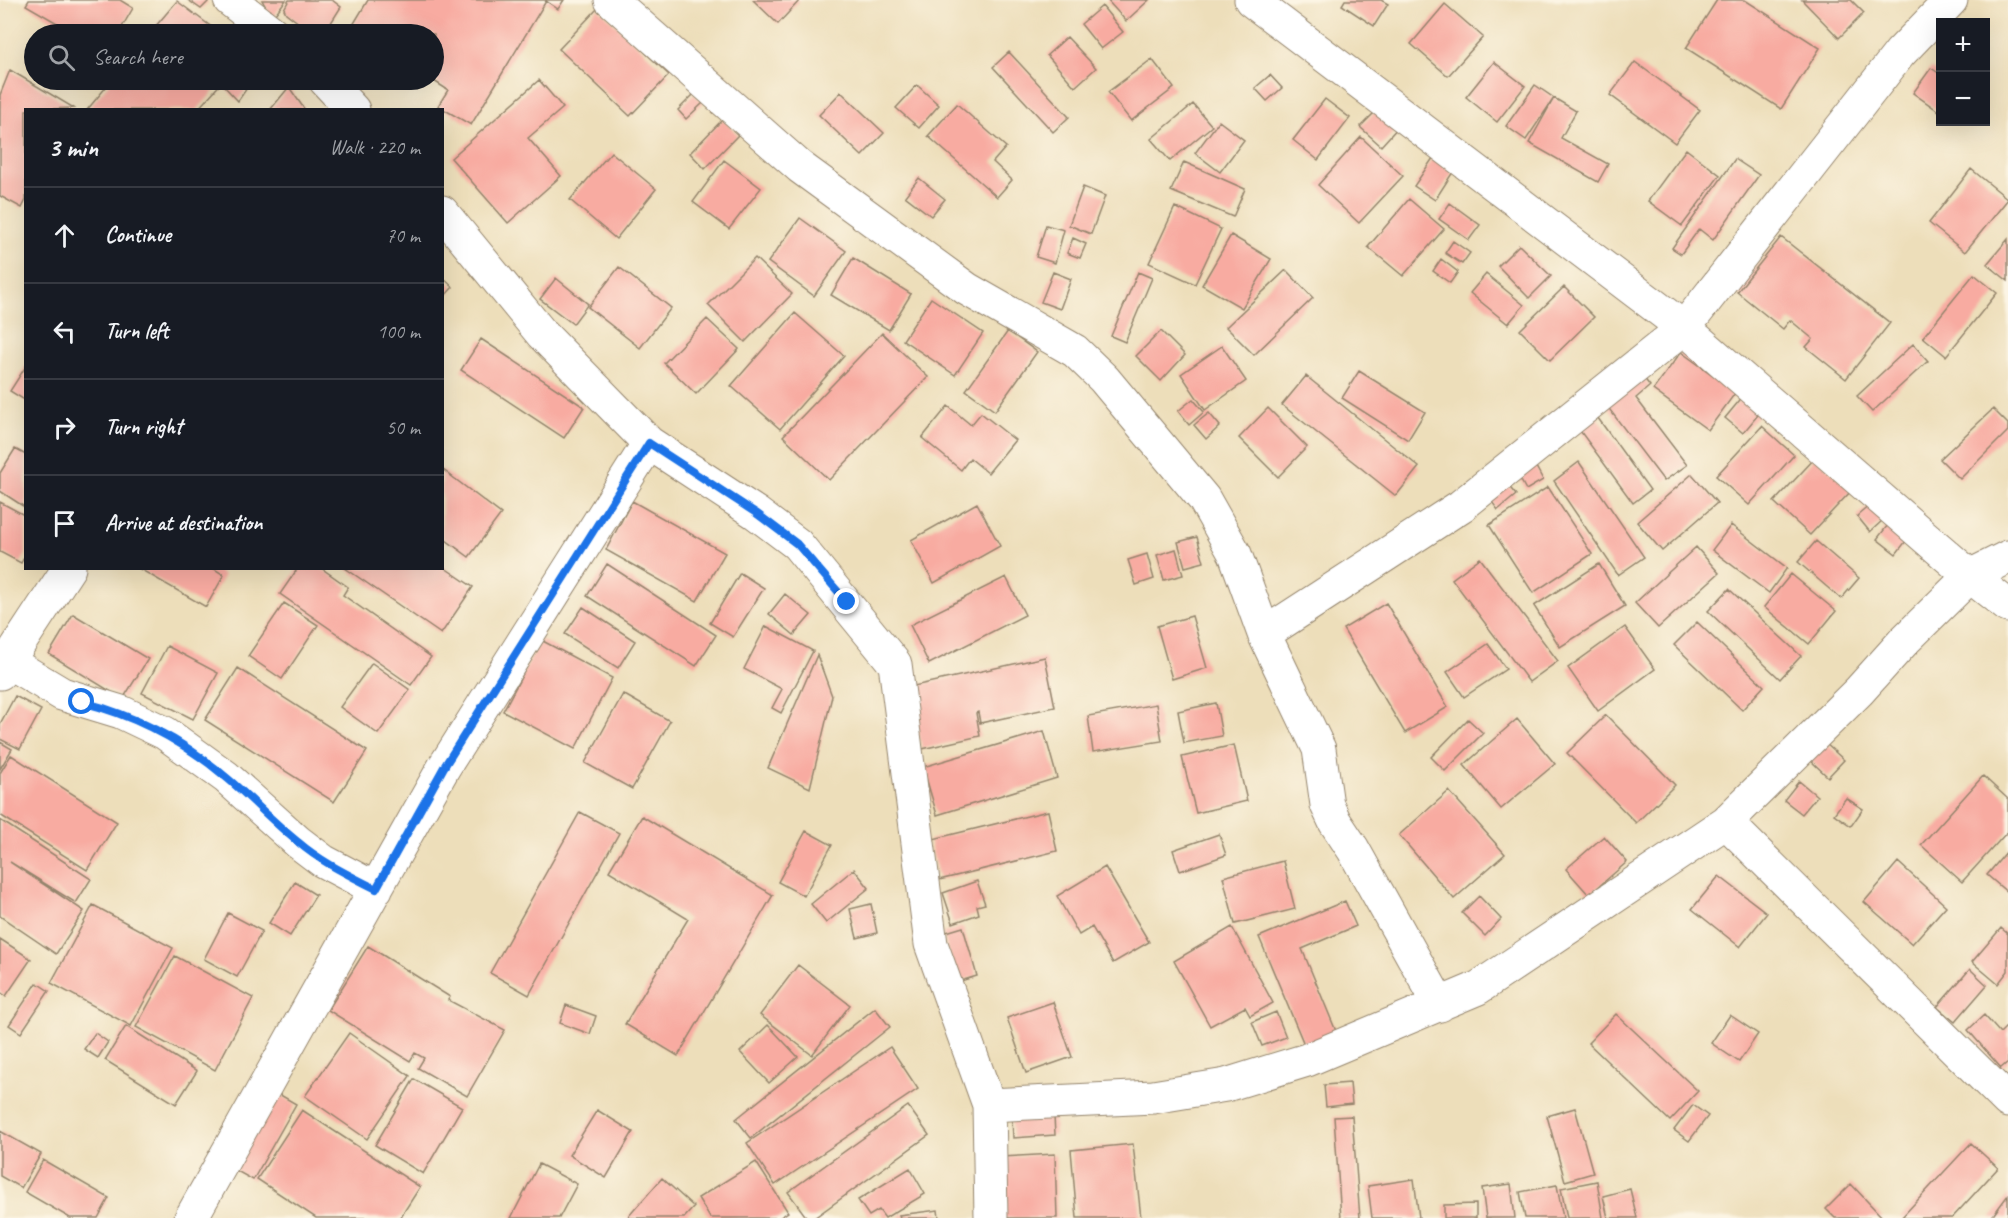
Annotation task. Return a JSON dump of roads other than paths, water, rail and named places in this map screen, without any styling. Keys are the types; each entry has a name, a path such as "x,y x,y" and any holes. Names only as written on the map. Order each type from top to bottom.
{"street":[{"path":"230,0 261,24"},
{"path":"611,0 809,173 958,283 1075,351 1104,379 1204,499 1235,554 1264,634 1319,749 1327,805 1440,1005"},
{"path":"1251,0 1684,328 1970,576 2008,606"},
{"path":"1264,634 1461,506 1684,328 1900,53 1951,0"},
{"path":"334,90 351,108"},
{"path":"444,214 542,334 649,443 756,513 797,544 896,664 931,944 989,1105 991,1218"},
{"path":"191,1218 444,767 649,443"},
{"path":"989,1105 1153,1097 1226,1085 1307,1060 1478,988 1726,822 1970,576 2008,557"},
{"path":"68,570 4,667 62,694 121,712 165,734 226,777 298,842 323,861 376,889"},
{"path":"1726,822 2008,1101"}]}
